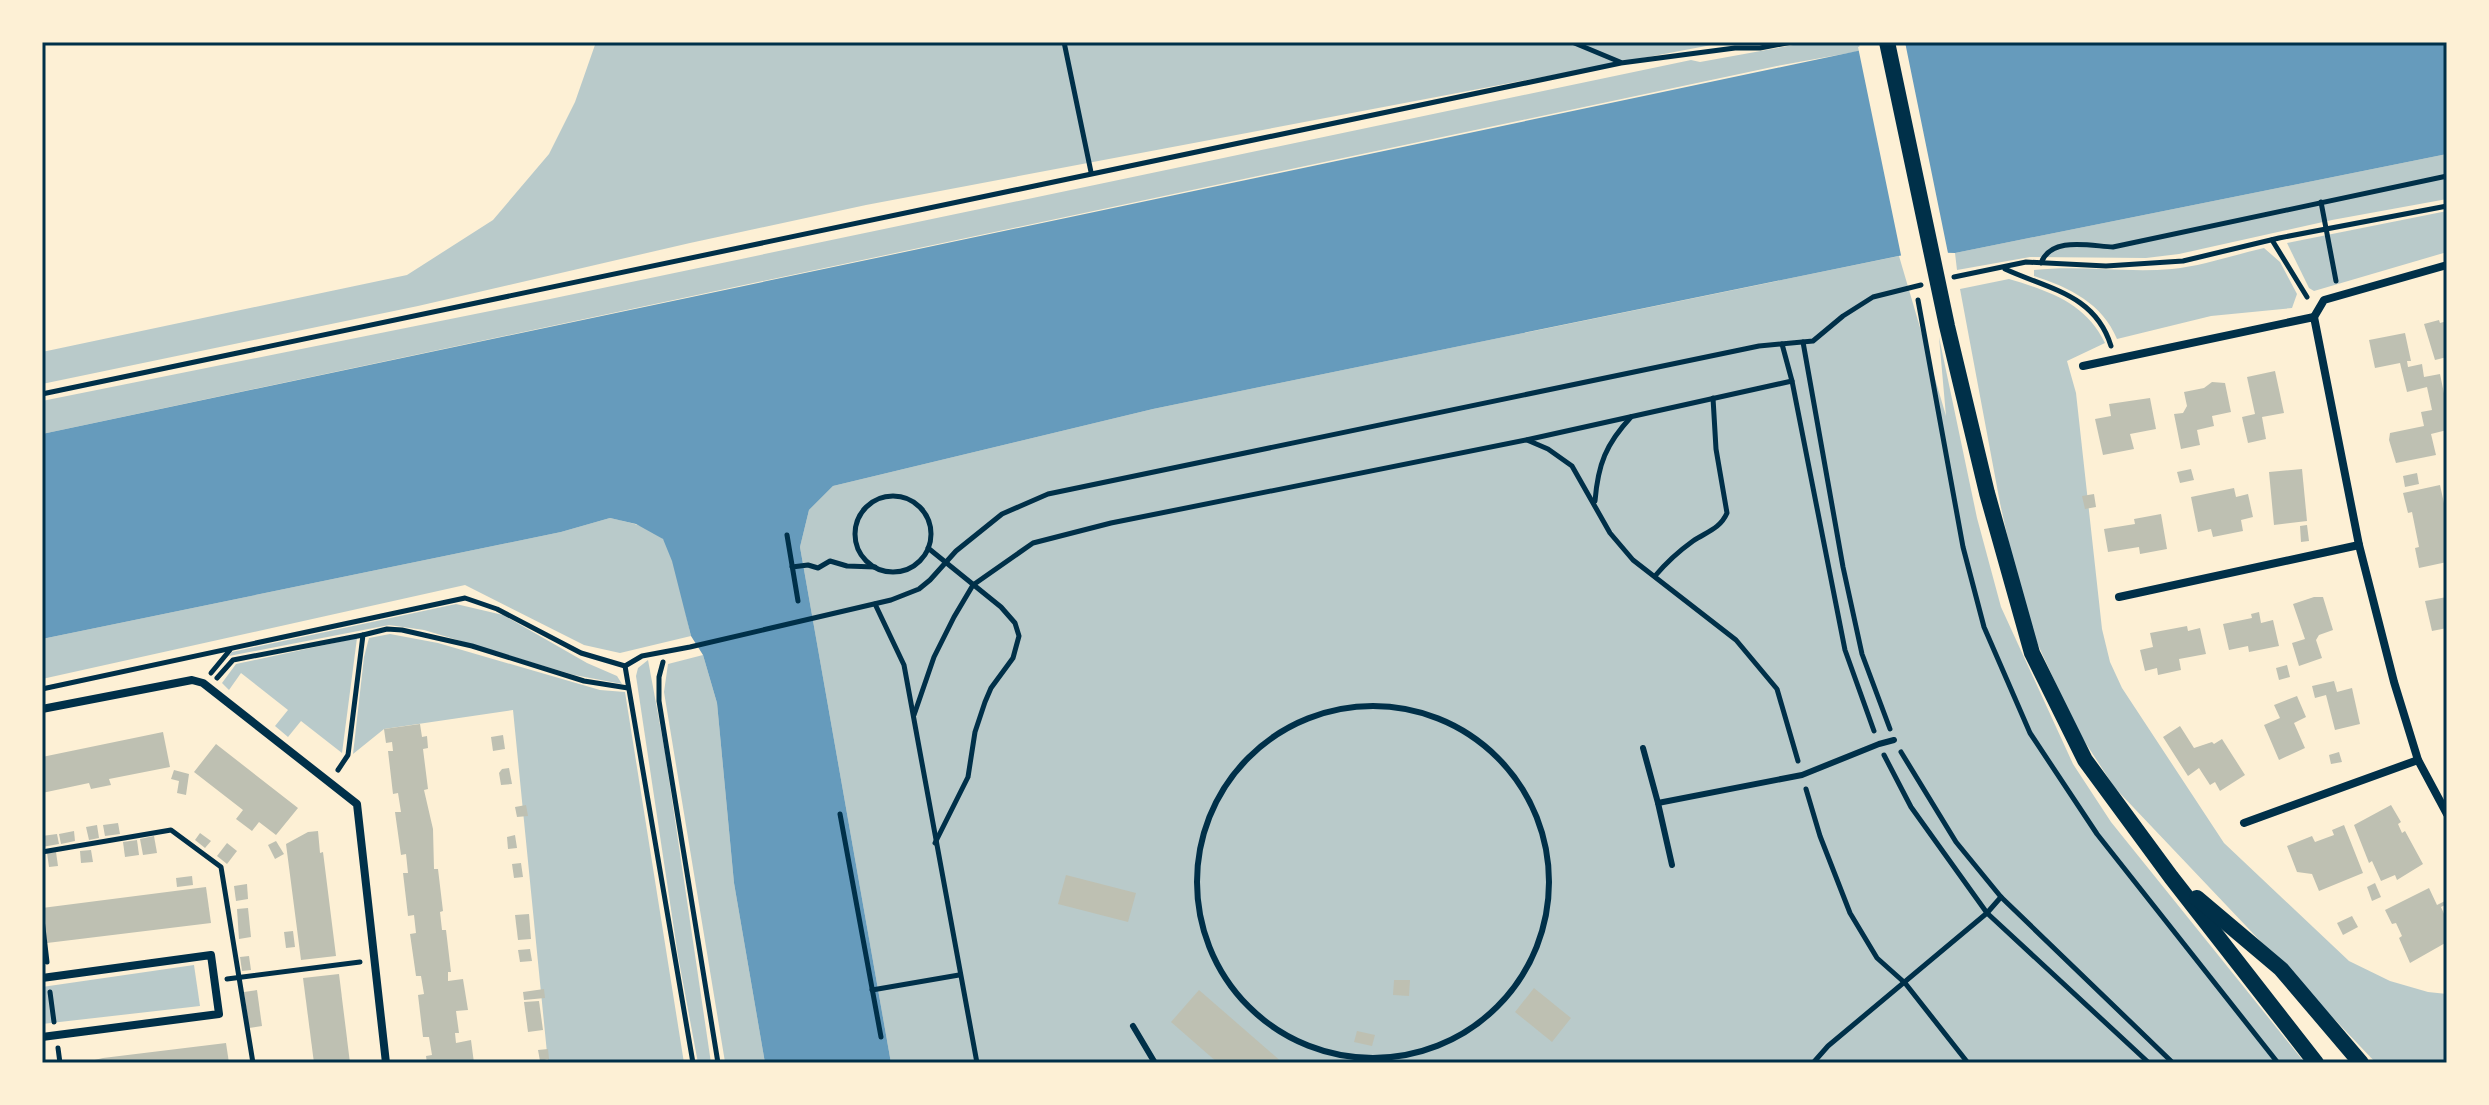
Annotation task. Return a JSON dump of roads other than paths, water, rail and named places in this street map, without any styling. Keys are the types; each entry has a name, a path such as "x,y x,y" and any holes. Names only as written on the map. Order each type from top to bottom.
{"main road":[{"path":"1887,42 1947,326 1987,493 2032,653 2085,760 2171,877 2316,1063"},
{"path":"2171,877 2281,969 2361,1063"}],"street":[{"path":"2447,265 2339,294 2324,300 2314,317 2359,545 2394,682 2418,760 2447,814"},
{"path":"2083,366 2314,317"},
{"path":"2119,597 2359,545"},
{"path":"42,709 192,680 203,683 357,804 386,1063"},
{"path":"2244,823 2418,760"},
{"path":"42,978 211,955 219,1014 42,1037"}],"lane":[{"path":"1372,704 1431,714 1483,742 1523,786 1546,841 1550,901 1534,958 1500,1007 1451,1042 1394,1059 1335,1060 1282,1035 1238,998 1209,949 1196,893 1202,836 1226,784 1265,742 1315,714 1372,704"},
{"path":"1658,803 1802,775 1894,740"},
{"path":"1643,748 1672,865"},
{"path":"1133,1026 1155,1063"}],"water":[{"path":"1900,42 2447,42 2447,154 1955,253 1918,252 1153,409 833,486 809,510 800,547 891,1063 765,1063 734,883 717,703 703,655 691,636 672,561 663,539 636,524 610,518 561,532 42,639 42,434"}]}
